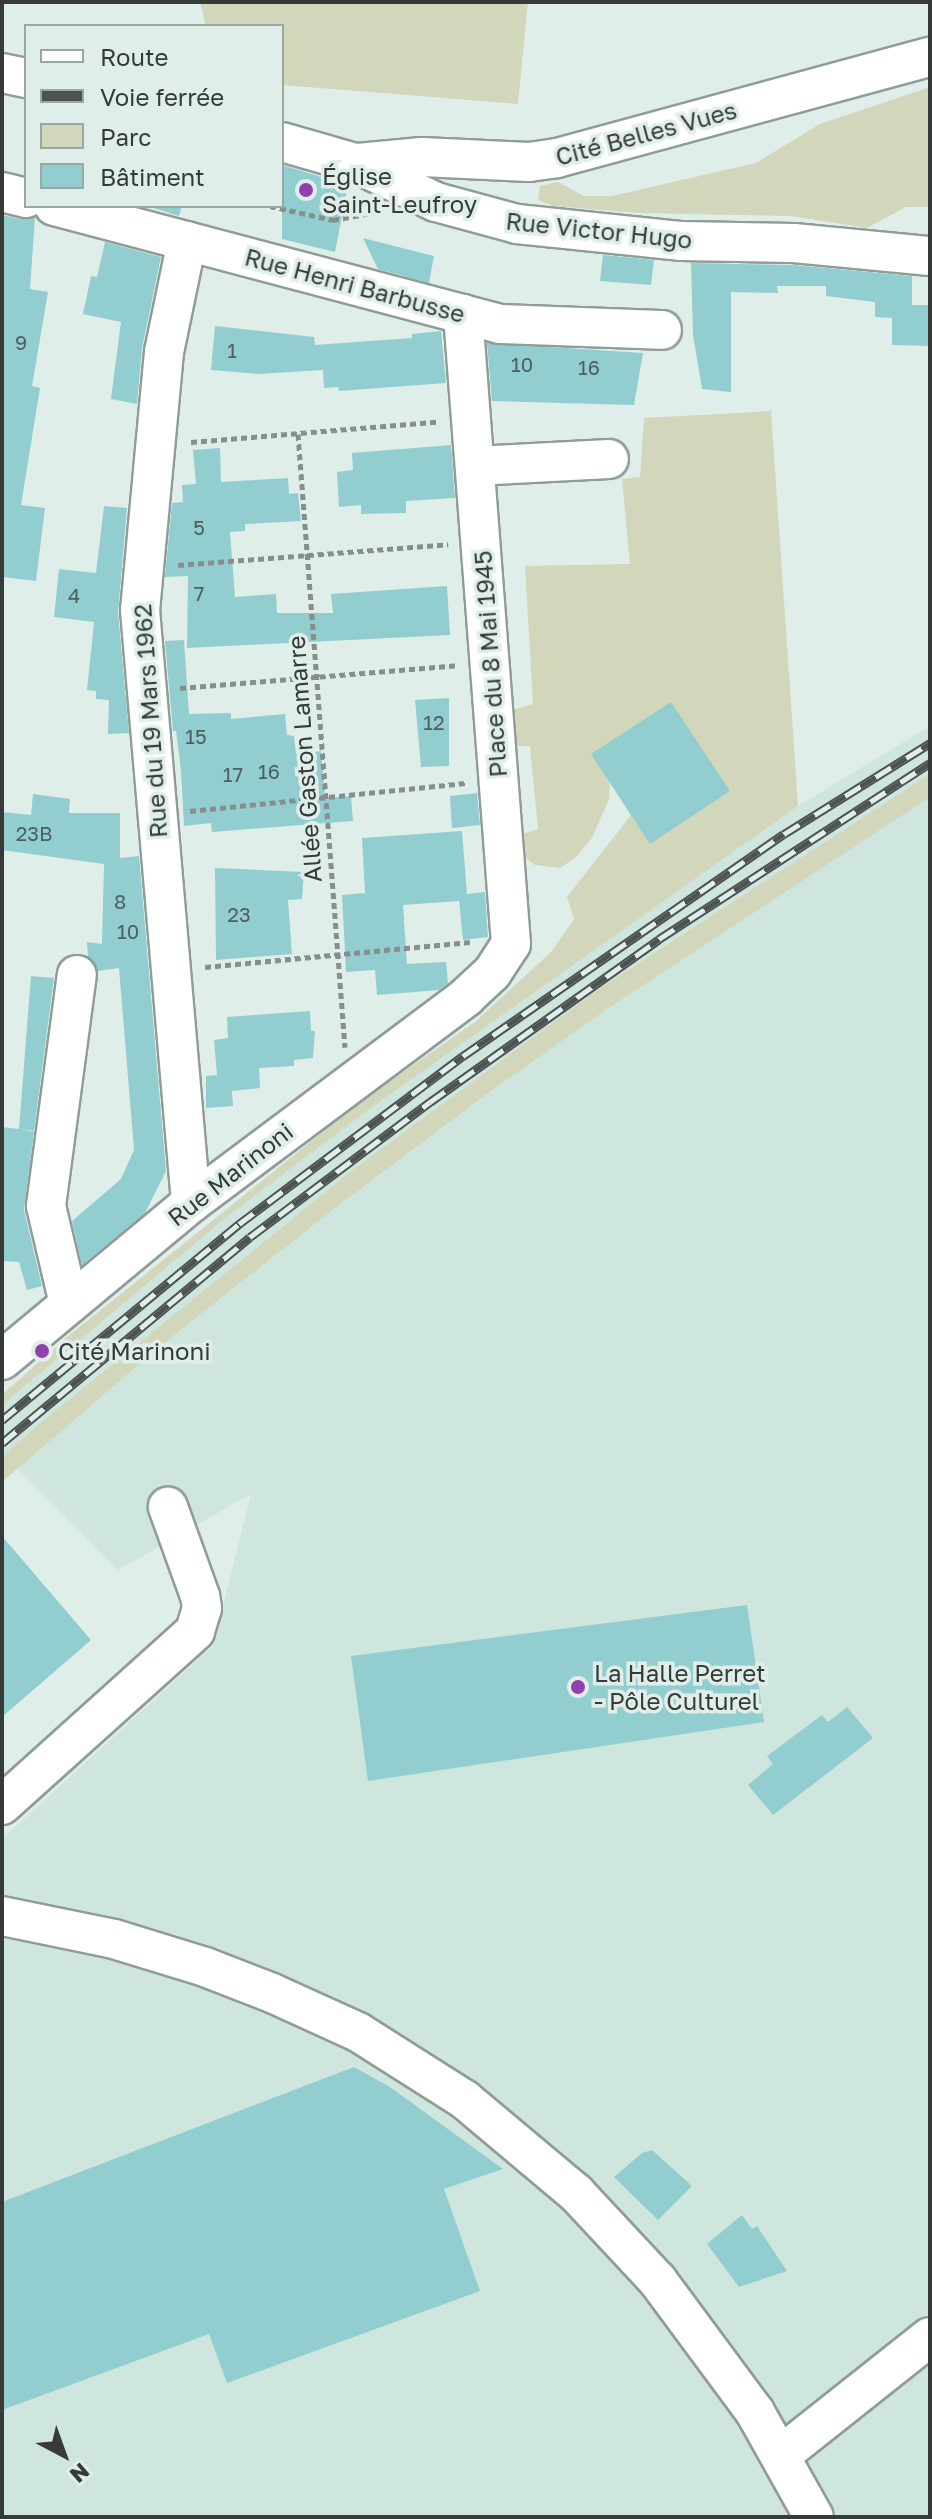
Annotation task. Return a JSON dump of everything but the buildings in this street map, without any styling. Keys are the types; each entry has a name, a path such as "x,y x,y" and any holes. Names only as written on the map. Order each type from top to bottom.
{"street":[{"name":"Cité Belles Vues","path":"355,163 422,157 529,162 557,158 930,57"},
{"path":"2,73 24,78"},
{"name":"Rue Victor Hugo","path":"284,143 355,163 458,210 517,224 669,240 794,243 930,256"},
{"path":"2,192 24,198"},
{"name":"Rue Henri Barbusse","path":"62,208 518,327 662,330"},
{"name":"Rue du 19 Mars 1962","path":"187,241 168,325 140,610 191,1203"},
{"name":"Place du 8 Mai 1945","path":"463,314 511,938"},
{"path":"475,466 609,459"},
{"name":"Rue Marinoni","path":"2,1360 191,1203 351,1080 466,997 504,958 511,938"},
{"path":"69,1304 46,1206 77,975"},
{"path":"2,1805 195,1631 202,1608 200,1596 168,1507"},
{"path":"2,1916 114,1939 252,1984 358,2032 465,2100 568,2185 637,2257 718,2358 781,2455 814,2517"},
{"path":"781,2455 930,2337"}],"path":[{"path":"279,208 333,220 371,215 411,190"},
{"path":"154,445 471,419"},
{"name":"Allée Gaston Lamarre","path":"298,434 346,1063 351,1080"},
{"path":"143,567 481,541"},
{"path":"147,691 490,662"},
{"path":"156,814 499,780"},
{"path":"171,970 511,938"}],"shaded area":[{"path":"930,726 930,2517 2,2517 2,1839 213,1646 251,1494 118,1570 17,1468 2,1482 2,1395 66,1338 363,1100 564,970 798,806"}],"green space":[{"path":"200,2 528,2 518,104 284,85 284,24 206,24"},
{"path":"930,87 930,207 906,207 867,228 791,216 639,213 553,206 538,200 540,186 558,182 584,196 612,196 756,163 820,124"},
{"path":"771,411 798,806 372,1107 229,1215 2,1405 2,1395 66,1338 363,1100 475,1022 551,952 574,919 567,897 631,815 650,843 591,754 610,783 609,799 592,838 575,858 560,868 535,865 523,856 519,835 538,829 530,746 514,746 512,710 533,704 525,566 630,564 622,479 640,477 644,418"},
{"path":"930,774 930,797 610,1007 488,1093 331,1211 159,1347 2,1482 2,1457 39,1424 354,1169 599,989"}],"railway":[{"path":"2,1420 239,1224 463,1056 784,834 930,743"},
{"path":"2,1443 250,1237 430,1102 659,939 930,763"}],"place":[{"name":"Église Saint-Leufroy","path":"306,190"},
{"name":"Cité Marinoni","path":"42,1351"},
{"name":"La Halle Perret - Pôle Culturel","path":"578,1687"}]}
